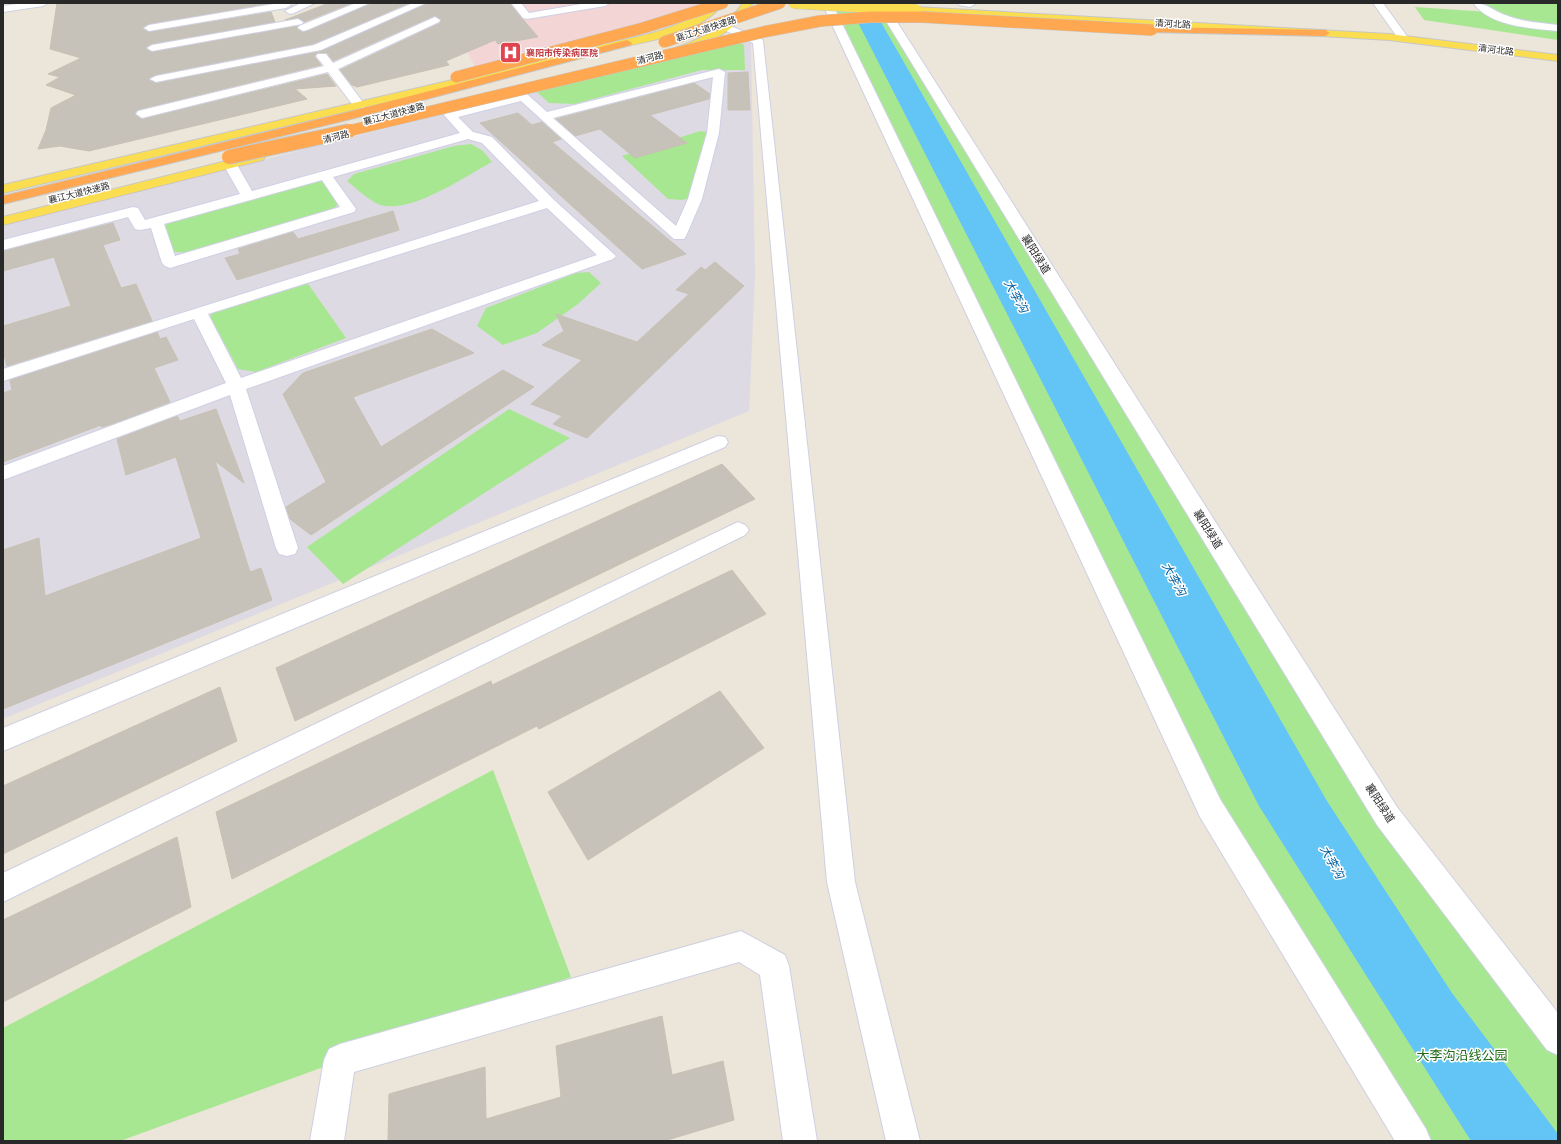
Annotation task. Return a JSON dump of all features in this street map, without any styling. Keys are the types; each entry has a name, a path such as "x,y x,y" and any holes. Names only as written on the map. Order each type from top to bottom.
{"highway":[{"name":"襄江大道快速路","path":"3,200 351,115 627,43 748,3"},
{"name":"襄江大道快速路","path":"3,212 230,160 634,52 780,3"},
{"path":"359,105 456,77 643,28 720,4"},
{"path":"230,160 515,90 642,62 771,30 820,21 870,17 922,17 1152,30 1325,33"}],"main road":[{"path":"720,4 748,3"},
{"name":"清河路","path":"3,220 230,160 673,52 709,39 728,28 741,14 748,3"},
{"name":"清河北路","path":"788,3 1385,37 1558,58"},
{"name":"清河北路","path":"943,3 1378,27 1558,48"},
{"name":"清河路","path":"3,189 672,30 708,15 720,4"}],"street":[{"path":"3,8 43,3"},
{"path":"149,28 310,3"},
{"path":"152,48 302,31 365,3"},
{"path":"156,79 317,48 421,3"},
{"path":"516,3 527,16 605,3"},
{"path":"827,3 1210,808 1414,1141"},
{"name":"襄阳绿道","path":"880,3 1387,816 1558,1039"},
{"path":"1378,3 1404,39"},
{"path":"1478,3 1497,17 1523,23 1558,28"},
{"path":"287,6 302,31 317,48 359,105"},
{"path":"142,114 331,68 435,20"},
{"path":"1378,27 1385,37"},
{"path":"728,28 758,41 841,882 903,1141"},
{"path":"468,135 450,115 523,97 679,236 694,199 713,133 719,72 545,116"},
{"path":"3,245 133,211 140,226 468,135 487,140 549,203 608,256 236,386 3,474"},
{"path":"230,160 248,196"},
{"path":"156,221 170,263 349,209 325,175"},
{"path":"3,375 549,203"},
{"path":"199,312 236,386 287,548"},
{"path":"3,740 718,442"},
{"path":"3,888 738,530"},
{"path":"327,1141 340,1060 741,946 774,966 800,1141"}],"shaded area":[{"name":"襄阳市传染病医院","path":"442,3 699,4 680,17 477,71"},
{"path":"741,38 751,43 755,275 749,411 3,719 3,226"}],"green space":[{"name":"大李沟沿线公园","path":"830,3 880,3 1387,816 1558,1039 1558,1141 1414,1141 1210,808"},
{"path":"1478,3 1558,3 1558,40 1424,20 1415,7 1488,12"},
{"path":"735,40 744,45 745,70 702,70 574,104 549,103 537,92"},
{"path":"700,131 713,133 689,198 682,200 668,199 622,156"},
{"path":"471,144 483,151 492,162 454,184 426,198 411,203 398,206 380,205 365,196 347,181 354,174 454,146"},
{"path":"304,180 331,183 342,200 328,215 200,254 166,251 159,230 179,215"},
{"path":"589,272 601,283 578,304 537,333 503,345 477,326 486,308 576,273"},
{"path":"306,281 346,338 256,372 238,369 210,316 216,310"},
{"path":"509,409 570,438 343,584 307,547"},
{"path":"493,770 571,977 120,1141 3,1141 3,1028"}],"water":[{"name":"大李沟","path":"848,3 870,3 1327,801 1452,993 1558,1134 1558,1141 1471,1141 1259,806"}],"building":[{"path":"57,3 268,4 149,24 143,29 149,32 271,12 275,22 152,44 146,49 152,52 297,26 297,29 303,32 371,3 409,3 314,44 156,75 149,78 156,83 321,51 427,3 509,3 538,37 498,44 495,40 446,61 449,65 357,87 352,85 340,70 440,23 441,20 434,16 333,61 327,53 318,52 314,56 321,65 138,110 135,114 142,119 327,74 336,86 295,89 307,99 89,151 60,146 38,149 46,130 51,108 76,95 46,85 60,77 48,74 81,58 50,49"},
{"path":"329,3 352,3 304,22 298,18 285,20"},
{"path":"748,72 750,110 728,110 728,73"},
{"path":"694,83 710,94 709,99 650,115 687,143 635,158 600,129 575,136 556,119"},
{"path":"518,113 532,125 542,122 561,139 552,142 686,254 642,269 480,123"},
{"path":"393,211 399,230 237,280 225,258 240,254 238,249 293,232 298,239"},
{"path":"113,223 120,240 103,245 121,288 136,284 152,321 7,366 3,351 3,326 71,306 54,257 3,271 3,251"},
{"path":"715,262 744,286 587,438 553,424 562,416 531,404 582,360 542,345 564,331 556,314 637,342 689,294 676,290 701,267 705,270"},
{"path":"432,329 474,353 353,397 381,447 503,370 534,387 311,535 290,519 286,507 326,482 283,394 303,373"},
{"path":"157,332 160,339 166,337 178,360 154,368 170,402 113,424 101,427 101,425 3,462 3,393 12,390 10,380"},
{"path":"216,409 244,483 215,461 250,572 261,568 272,600 3,709 3,550 39,538 45,596 201,538 176,457 126,475 117,439 177,416 180,421"},
{"path":"722,464 755,499 295,721 276,668"},
{"path":"732,570 766,614 539,729 537,726 232,879 216,812 491,681 492,685"},
{"path":"220,687 237,741 3,854 3,786"},
{"path":"720,691 764,748 588,860 548,792"},
{"path":"177,837 191,907 3,1002 3,920"},
{"path":"662,1016 672,1075 723,1061 734,1120 664,1141 388,1141 389,1094 485,1067 486,1119 561,1097 556,1046"}],"place":[{"name":"襄阳市传染病医院","path":"510,53"}]}
